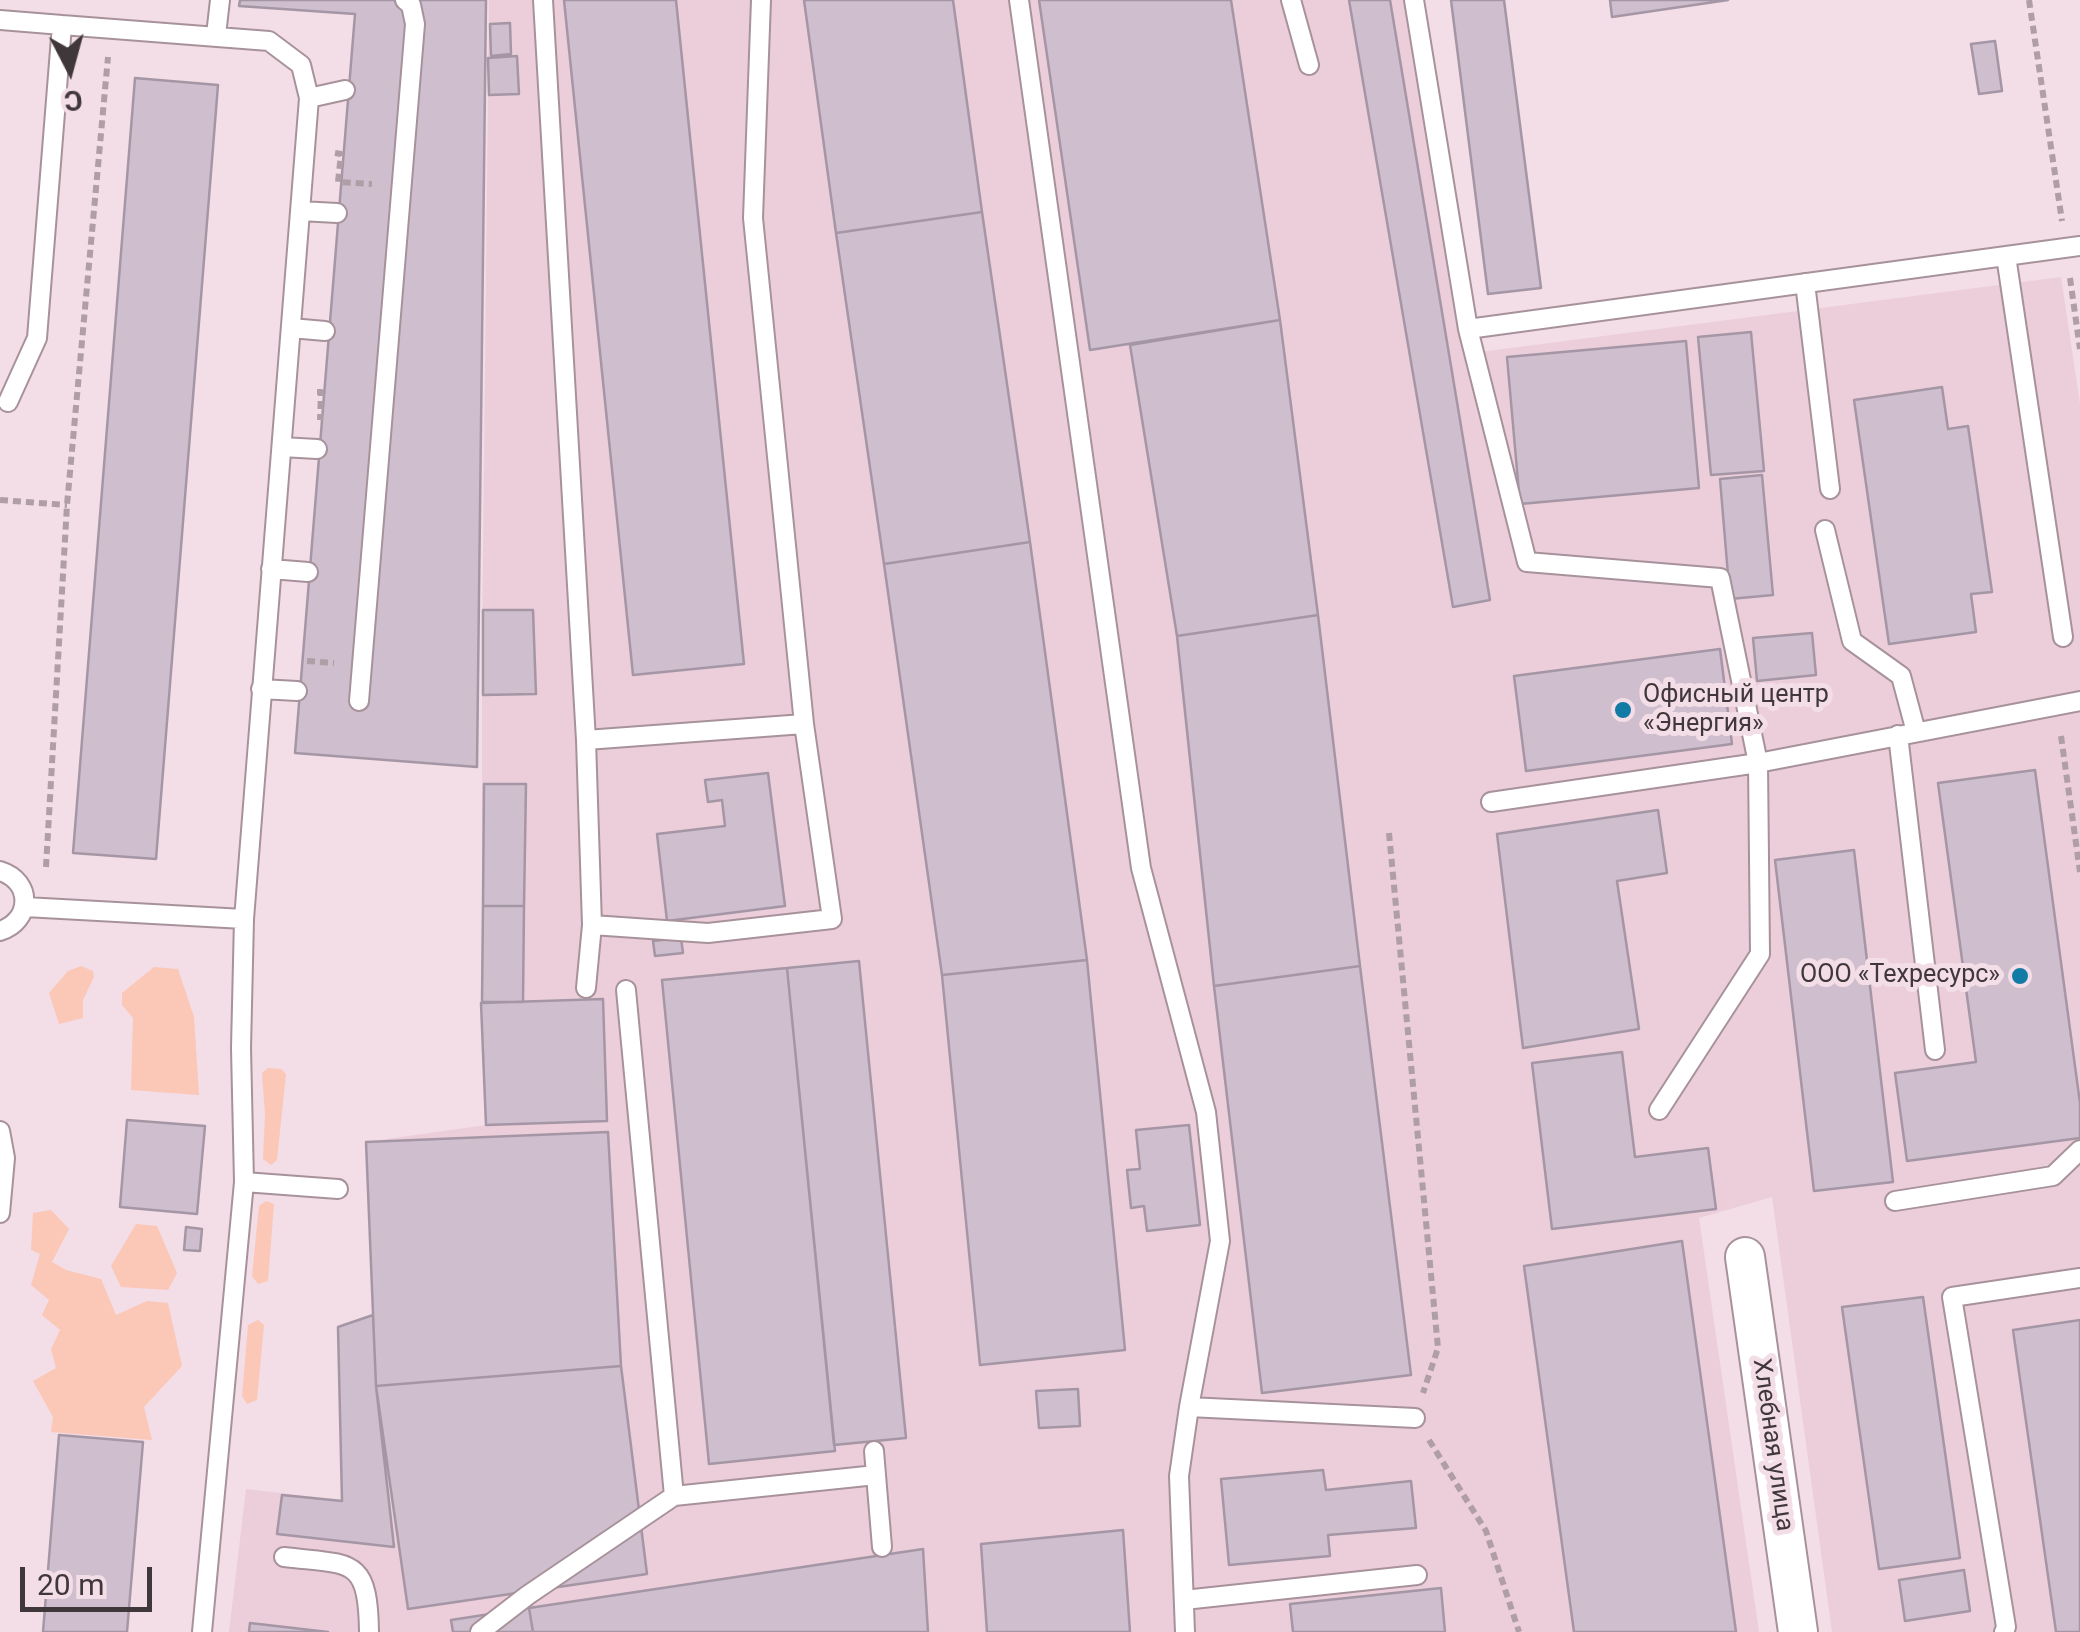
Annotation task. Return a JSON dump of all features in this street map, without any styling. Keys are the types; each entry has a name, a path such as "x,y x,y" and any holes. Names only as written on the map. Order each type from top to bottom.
{"street":[{"name":"Хлебная улица","path":"1745,1258 1798,1632"}],"lane":[{"path":"216,35 220,0"},
{"path":"359,701 415,24 411,5 405,0"},
{"path":"544,0 586,740 592,925 586,988"},
{"path":"592,925 708,933 832,918 804,724 753,218 761,0"},
{"path":"1018,0 1141,868 1208,1130 1220,1241 1180,1476 1185,1632"},
{"path":"1291,0 1309,65"},
{"path":"1414,0 1468,329 1527,562 1720,578 1758,763 1760,954 1660,1110"},
{"path":"0,20 269,41 302,65 309,98 244,919 244,1182 202,1632"},
{"path":"8,402 37,338 62,25"},
{"path":"309,98 345,90"},
{"path":"300,211 337,213"},
{"path":"1468,329 2073,247"},
{"path":"2006,256 2063,637"},
{"path":"1806,283 1830,489"},
{"path":"291,328 325,331"},
{"path":"282,447 317,450"},
{"path":"1826,530 1852,641 1901,676 1936,1050"},
{"path":"272,570 308,572"},
{"path":"262,689 297,691"},
{"path":"1491,802 1758,763 2080,701"},
{"path":"586,740 804,724"},
{"path":"0,871 16,879 34,907"},
{"path":"0,931 13,926 34,907 244,919"},
{"path":"626,990 674,1496"},
{"path":"0,1131 5,1158 0,1213"},
{"path":"1895,1201 2053,1176 2080,1150"},
{"path":"244,1182 338,1189"},
{"path":"2004,1632 1952,1297 2080,1278"},
{"path":"1189,1407 1415,1418"},
{"path":"874,1451 882,1546"},
{"path":"480,1632 674,1496 876,1475"},
{"path":"284,1557 348,1564 362,1578 368,1598 369,1632"},
{"path":"1184,1600 1417,1575"}],"path":[{"path":"2028,0 2073,247 2080,348"},
{"path":"34,907 110,28"},
{"path":"338,182 340,154"},
{"path":"319,420 322,392"},
{"path":"0,500 67,505"},
{"path":"2057,705 2080,872"},
{"path":"2072,816 2080,803"},
{"path":"1389,832 1438,1348 1415,1418 1486,1532 1519,1632"}],"shaded area":[{"path":"489,0 1421,0 1472,353 2061,277 2080,404 2080,1632 1832,1632 1772,1197 1699,1218 1759,1632 229,1632 246,1489 342,1500 338,1327 373,1315 366,1142 486,1125 482,644"},
{"path":"81,966 93,971 94,977 83,1000 83,1018 59,1024 49,993 68,971"},
{"path":"154,967 178,969 194,1017 199,1095 131,1090 133,1018 122,1005 122,993"},
{"path":"268,1068 281,1069 286,1074 277,1160 271,1165 263,1159 262,1073"},
{"path":"266,1201 274,1204 268,1281 258,1284 252,1276 259,1206"},
{"path":"51,1210 69,1229 52,1262 101,1279 116,1315 147,1301 168,1303 182,1366 144,1407 152,1440 51,1432 53,1417 33,1381 56,1368 51,1349 60,1330 42,1315 49,1300 31,1285 40,1254 31,1250 33,1213"},
{"path":"136,1224 157,1226 177,1273 168,1290 121,1287 111,1266"},
{"path":"258,1320 264,1325 257,1400 247,1404 242,1396 248,1325"}],"building":[{"path":"240,0 486,0 477,767 295,753 355,14 239,6"},
{"path":"564,0 676,0 744,664 633,675"},
{"path":"804,0 953,0 982,212 836,233"},
{"path":"1039,0 1231,0 1280,320 1090,350"},
{"path":"1349,0 1390,0 1490,600 1453,607"},
{"path":"1451,0 1504,0 1541,288 1488,294"},
{"path":"1610,0 1728,0 1612,17"},
{"path":"510,23 511,54 491,56 490,24"},
{"path":"1995,41 2002,91 1979,94 1971,44"},
{"path":"517,56 519,94 489,95 488,58"},
{"path":"135,78 218,85 156,859 73,853"},
{"path":"982,212 1030,542 884,564 836,233"},
{"path":"1280,320 1318,615 1177,636 1130,345"},
{"path":"1751,332 1764,471 1711,475 1698,337"},
{"path":"1686,341 1699,488 1520,504 1507,357"},
{"path":"1942,387 1948,429 1968,426 1992,592 1971,594 1976,632 1889,644 1854,400"},
{"path":"1762,475 1773,595 1730,599 1720,479"},
{"path":"1030,542 1087,960 942,975 884,564"},
{"path":"483,610 533,610 536,694 483,695"},
{"path":"1318,615 1360,966 1214,986 1177,636"},
{"path":"1812,633 1816,675 1757,681 1753,638"},
{"name":"Офисный центр «Энергия»","path":"1720,649 1732,744 1526,771 1514,676"},
{"path":"2035,770 2080,1103 2080,1138 1907,1161 1895,1073 1976,1062 1938,783"},
{"path":"768,773 785,906 667,921 657,834 725,826 722,800 708,802 705,780"},
{"path":"484,784 526,784 524,906 483,906"},
{"path":"1658,810 1667,873 1617,881 1639,1029 1523,1048 1497,834"},
{"path":"1854,850 1893,1182 1814,1191 1775,860"},
{"path":"483,906 524,906 523,1002 482,1002"},
{"path":"681,938 683,953 655,956 653,941"},
{"path":"1087,960 1125,1350 980,1365 942,975"},
{"path":"859,961 906,1438 834,1445 787,968"},
{"path":"1360,966 1411,1375 1262,1393 1214,986"},
{"path":"787,968 835,1451 709,1464 662,980"},
{"path":"603,999 607,1121 486,1125 481,1003"},
{"path":"1622,1052 1635,1157 1708,1148 1716,1209 1552,1229 1532,1063"},
{"path":"127,1120 205,1126 197,1214 120,1207"},
{"path":"1189,1125 1200,1225 1147,1231 1144,1206 1131,1208 1127,1170 1140,1169 1136,1130"},
{"path":"608,1132 621,1366 376,1386 366,1142"},
{"path":"186,1227 202,1229 200,1251 184,1250"},
{"path":"1682,1241 1736,1632 1574,1632 1524,1266"},
{"path":"1923,1297 1960,1558 1879,1569 1842,1307"},
{"path":"373,1315 376,1386 394,1547 277,1534 282,1495 342,1501 338,1327"},
{"path":"2080,1320 2080,1632 2056,1632 2013,1330"},
{"path":"621,1366 647,1574 408,1609 376,1386"},
{"path":"1078,1389 1080,1426 1039,1428 1036,1391"},
{"path":"59,1435 143,1442 127,1632 43,1632"},
{"path":"1323,1470 1326,1490 1411,1481 1416,1528 1328,1535 1330,1556 1229,1565 1221,1479"},
{"path":"1123,1530 1130,1632 987,1632 981,1544"},
{"path":"923,1549 928,1632 533,1632 529,1608"},
{"path":"1964,1570 1970,1611 1905,1621 1899,1580"},
{"path":"1441,1588 1445,1632 1293,1632 1290,1604"},
{"path":"529,1608 533,1632 453,1632 451,1620"},
{"path":"250,1623 328,1632 249,1632"}],"place":[{"name":"Офисный центр «Энергия»","path":"1623,710"},
{"name":"ООО «Техресурс»","path":"2020,976"}]}
